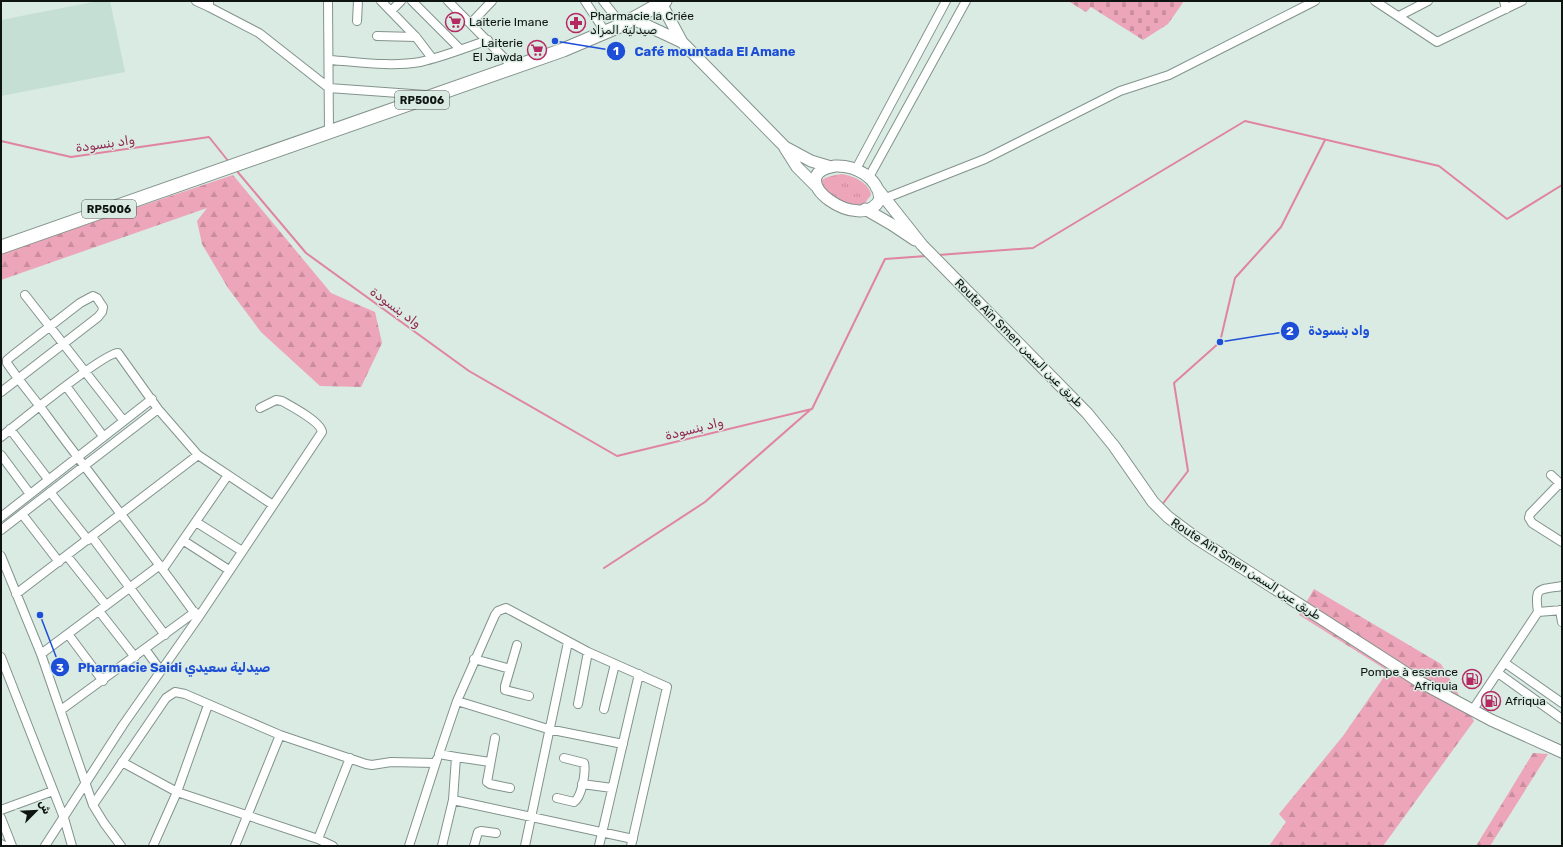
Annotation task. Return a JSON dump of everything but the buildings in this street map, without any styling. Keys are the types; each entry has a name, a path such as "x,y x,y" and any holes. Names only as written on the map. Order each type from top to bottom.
{"main road":[{"name":"RP5006","path":"1,247 514,68 606,33 663,2"}],"street":[{"path":"196,1 209,4 259,33 330,88 434,96"},
{"path":"328,1 330,60 329,133"},
{"path":"357,21 358,1"},
{"path":"381,1 416,37 432,58"},
{"path":"391,11 401,1"},
{"path":"412,1 460,49"},
{"path":"448,1 514,68"},
{"path":"471,23 492,1"},
{"path":"585,1 606,33"},
{"path":"603,1 628,22 682,42"},
{"path":"856,169 946,1"},
{"path":"869,177 966,1"},
{"path":"886,198 985,159 1120,91 1170,75 1315,1"},
{"path":"1375,1 1437,42 1505,5 1522,1"},
{"path":"1399,16 1428,1"},
{"path":"663,2 682,42 785,147 797,167 816,186 824,197 836,205 850,209 865,209 873,206 879,201 879,194 869,177 856,169 844,166 831,167 823,170 818,174 815,180 816,186"},
{"path":"377,36 416,37"},
{"path":"330,60 395,64 432,58 488,40"},
{"path":"785,147 811,161 831,167"},
{"name":"Route Aïn Smen طريق عين السمن","path":"876,187 922,245 1087,413 1114,446 1153,502 1168,517 1196,538 1420,682 1472,711 1562,752"},
{"name":"Route Aïn Smen طريق عين السمن","path":"865,209 891,224 922,245"},
{"path":"25,296 123,420"},
{"path":"1,392 19,378 63,345 100,315 103,309 101,303 95,297 89,298 7,360 7,364 19,378 197,615"},
{"path":"1,437 85,372 112,354 118,353 158,409 198,455 273,504"},
{"path":"66,386 103,436"},
{"path":"1,517 123,420 152,399"},
{"path":"45,846 86,781 314,444 322,429 315,422 282,401 273,401 260,408"},
{"path":"1,530 158,409"},
{"path":"10,430 48,479"},
{"path":"1,455 30,494"},
{"path":"16,594 122,515 198,455"},
{"path":"41,654 130,587 162,567 184,541 228,475"},
{"path":"1551,475 1561,484 1530,514 1529,518 1532,522 1562,542"},
{"path":"50,492 130,587 165,635"},
{"path":"22,514 59,562"},
{"path":"196,522 242,551"},
{"path":"184,541 229,570"},
{"path":"1,556 41,654 93,805 101,820 121,846"},
{"path":"68,556 106,605"},
{"path":"1472,711 1538,612 1537,593 1543,589 1562,586"},
{"path":"409,846 435,763 457,701 474,659 498,611 506,608 588,652 667,687 632,843 602,832 453,800"},
{"path":"1538,612 1561,610 1562,622"},
{"path":"99,611 135,657"},
{"path":"60,710 103,681 165,635 197,615"},
{"path":"68,634 103,681"},
{"path":"525,846 548,729 568,642"},
{"path":"518,645 510,668 505,690 508,692 529,696"},
{"path":"146,649 161,671"},
{"path":"578,704 588,652"},
{"path":"1,657 3,667 64,818 72,846"},
{"path":"474,659 510,668"},
{"path":"1505,663 1562,704"},
{"path":"604,709 615,664"},
{"path":"1498,673 1562,719"},
{"path":"599,846 639,674"},
{"path":"1521,690 1528,679"},
{"path":"93,805 169,694 181,692 280,735 372,765 392,762 435,763"},
{"path":"1538,702 1545,692"},
{"path":"457,701 548,729 623,744"},
{"path":"153,846 178,792 208,705"},
{"path":"235,846 280,735"},
{"path":"495,738 487,782 510,788"},
{"path":"438,754 490,762"},
{"path":"442,846 453,800 456,757"},
{"path":"318,839 350,758"},
{"path":"557,798 574,802 577,800 582,784 584,763 564,758"},
{"path":"122,762 178,792 318,839 333,846"},
{"path":"582,784 612,788"},
{"path":"1,810 52,791"},
{"path":"1,818 12,846"},
{"path":"474,846 478,832 496,833"},
{"path":"1,844 5,846"}],"shaded area":[{"path":"98,1 110,1 125,72 1,96 1,20"}],"green space":[{"path":"1068,1 1184,1 1168,24 1143,40 1091,7 1086,12"},
{"path":"842,174 856,178 867,187 871,195 865,203 856,207 832,202 819,183 826,178"},
{"path":"233,175 331,293 375,312 382,343 361,387 320,386 261,332 228,288 202,244 197,221 207,208 1,280 1,253"},
{"path":"1314,589 1441,664 1474,721 1383,846 1269,846 1286,822 1279,814 1343,736 1388,671 1299,615"},
{"path":"1533,753 1548,754 1490,846 1476,846"}],"waterway":[{"name":"واد بنسودة","path":"938,255 1033,248 1245,121 1439,166 1507,219 1562,185"},
{"name":"واد بنسودة","path":"1,141 71,157 209,137 229,162"},
{"name":"واد بنسودة","path":"1161,506 1188,471 1174,383 1220,342 1235,278 1281,227 1325,140"},
{"name":"واد بنسودة","path":"236,170 306,253 469,371 617,456 812,409 885,259 926,256"},
{"name":"واد بنسودة","path":"604,568 705,502 810,410"}],"place":[{"name":"Laiterie Imane","path":"455,22"},
{"name":"Pharmacie la Criée صيدلية المزاد","path":"576,23"},
{"name":"Café mountada El Amane","path":"555,41"},
{"name":"Laiterie El Jawda","path":"537,50"},
{"name":"واد بنسودة","path":"1220,342"},
{"name":"Pharmacie Saidi صيدلية سعيدي","path":"40,615"},
{"name":"Pompe à essence Afriquia","path":"1472,679"},
{"name":"Afriqua","path":"1491,701"}]}
